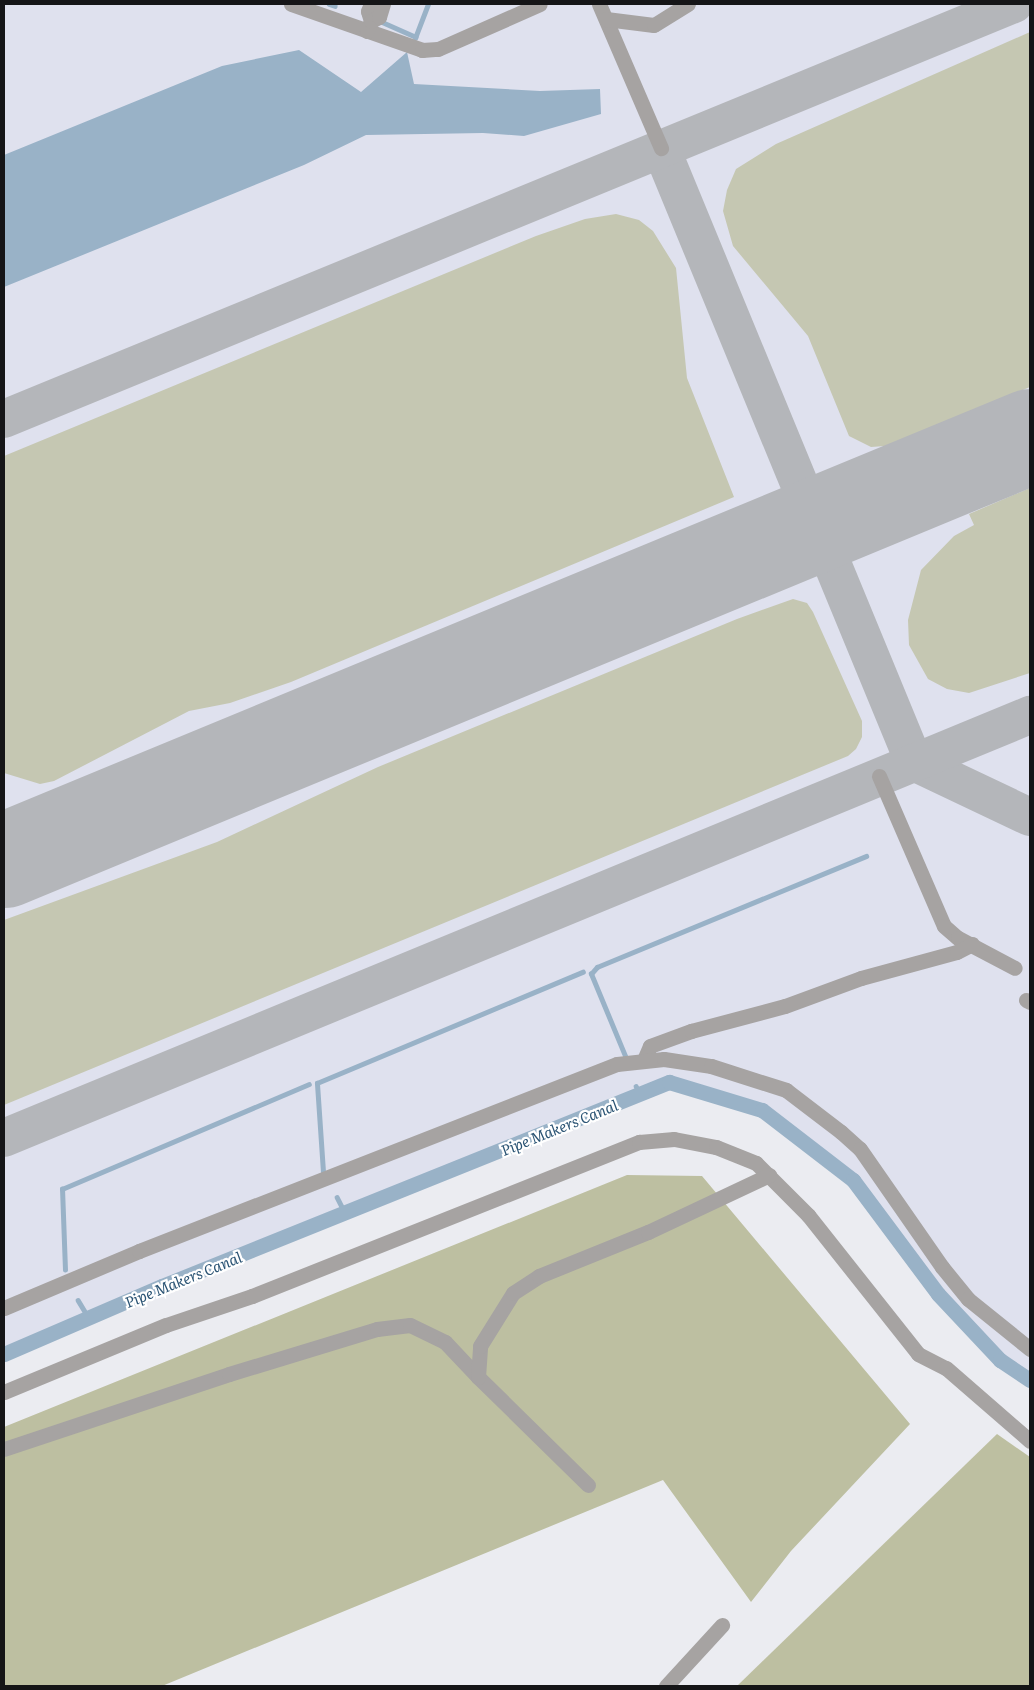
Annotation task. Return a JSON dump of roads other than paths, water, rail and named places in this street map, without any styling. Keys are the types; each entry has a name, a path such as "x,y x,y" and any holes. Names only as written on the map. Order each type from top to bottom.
{"street":[{"path":"291,4 369,26 422,50 438,49 540,4"},
{"path":"369,26 368,11 371,4"},
{"path":"369,26 379,17 383,4"},
{"path":"599,4 661,148"},
{"path":"606,19 654,25 688,4"},
{"path":"879,776 935,913 944,926 958,938 1016,968"},
{"path":"644,1060 650,1046 691,1031 785,1006 861,978 957,952 972,944"},
{"path":"4,1308 139,1251 617,1064 644,1060 711,1066 786,1090 804,1102 860,1149 942,1267 968,1299 1030,1349"},
{"path":"4,1392 166,1325 252,1296 638,1142 674,1139 716,1147 756,1163 808,1215 918,1354 946,1368 1030,1441"},
{"path":"478,1377 480,1346 513,1293 539,1276 648,1232 769,1175"},
{"path":"4,1449 229,1374 377,1329 410,1325 445,1342 588,1485"},
{"path":"666,1686 722,1625"}],"water":[{"path":"299,50 361,92 407,52 414,84 540,91 600,89 601,114 524,136 483,133 366,135 304,165 4,287 4,155 222,66"}],"waterway":[{"path":"329,4 335,6"},
{"path":"415,38 428,4"},
{"path":"380,21 416,37"},
{"path":"625,1056 591,974 597,967 866,856"},
{"path":"323,1172 317,1083 583,972"},
{"name":"Pipe Makers Canal","path":"4,1354 162,1286 669,1082 762,1110 853,1180 938,1294 1000,1360 1030,1380"},
{"path":"65,1270 62,1189 309,1084"},
{"path":"636,1086 640,1094"},
{"path":"337,1197 345,1213"},
{"path":"78,1300 89,1318"}]}
